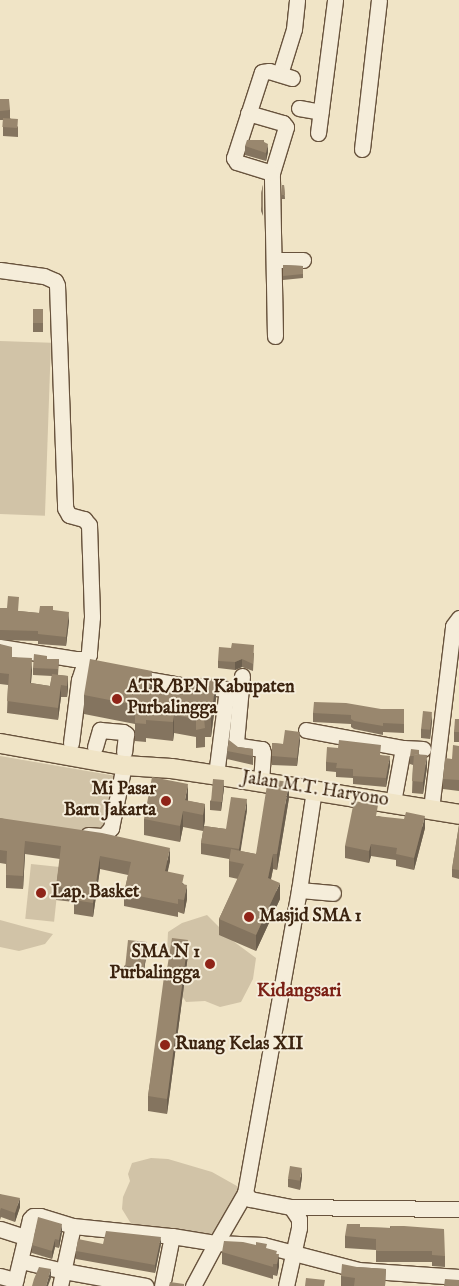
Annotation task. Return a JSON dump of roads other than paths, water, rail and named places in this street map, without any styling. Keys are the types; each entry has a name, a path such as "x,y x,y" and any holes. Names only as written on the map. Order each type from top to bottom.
{"main road":[{"name":"Jalan M.T. Haryono","path":"0,730 95,748 124,759"},
{"name":"Jalan M.T. Haryono","path":"0,743 124,759 152,759 171,768 459,814"}],"street":[{"path":"272,173 234,161 262,72 265,70 286,76 297,0"},
{"path":"318,132 335,0"},
{"path":"362,149 379,0"},
{"path":"299,108 321,112"},
{"path":"248,113 283,122 286,127 272,173 275,336"},
{"path":"274,260 303,260"},
{"path":"0,270 44,276 55,281 57,285 65,508 69,515 86,520 89,532 92,617 90,655 84,663 79,680 71,743"},
{"path":"431,809 453,626 459,618"},
{"path":"0,647 75,659 100,670"},
{"path":"118,674 181,685 227,689 216,775"},
{"path":"242,676 236,742 240,746 260,748 263,751 261,782"},
{"path":"306,730 402,748 423,748"},
{"path":"393,802 402,748"},
{"path":"71,832 98,837 108,834 111,828 124,759"},
{"path":"193,1286 245,1193 299,890 314,790"},
{"path":"299,890 332,893"},
{"path":"245,1193 250,1199 291,1207 459,1209"},
{"path":"286,1286 294,1254 299,1219 291,1207"},
{"path":"0,1276 14,1283 27,1238 30,1219 33,1216 40,1216 73,1226 172,1236 216,1244 255,1244 358,1270 459,1278"},
{"path":"62,1279 73,1226"},
{"path":"0,1229 27,1238"},
{"path":"162,1286 172,1236"},
{"path":"21,1261 62,1279 146,1286"}],"place":[{"name":"ATR/BPN Kabupaten Purbalingga","path":"117,699"},
{"name":"Mi Pasar Baru Jakarta","path":"166,801"},
{"name":"Lap. Basket","path":"41,893"},
{"name":"Masjid SMA 1","path":"249,917"},
{"name":"SMA N 1 Purbalingga","path":"210,964"},
{"name":"Ruang Kelas XII","path":"165,1045"}],"district":[{"name":"Kidangsari","path":"299,992"}]}
